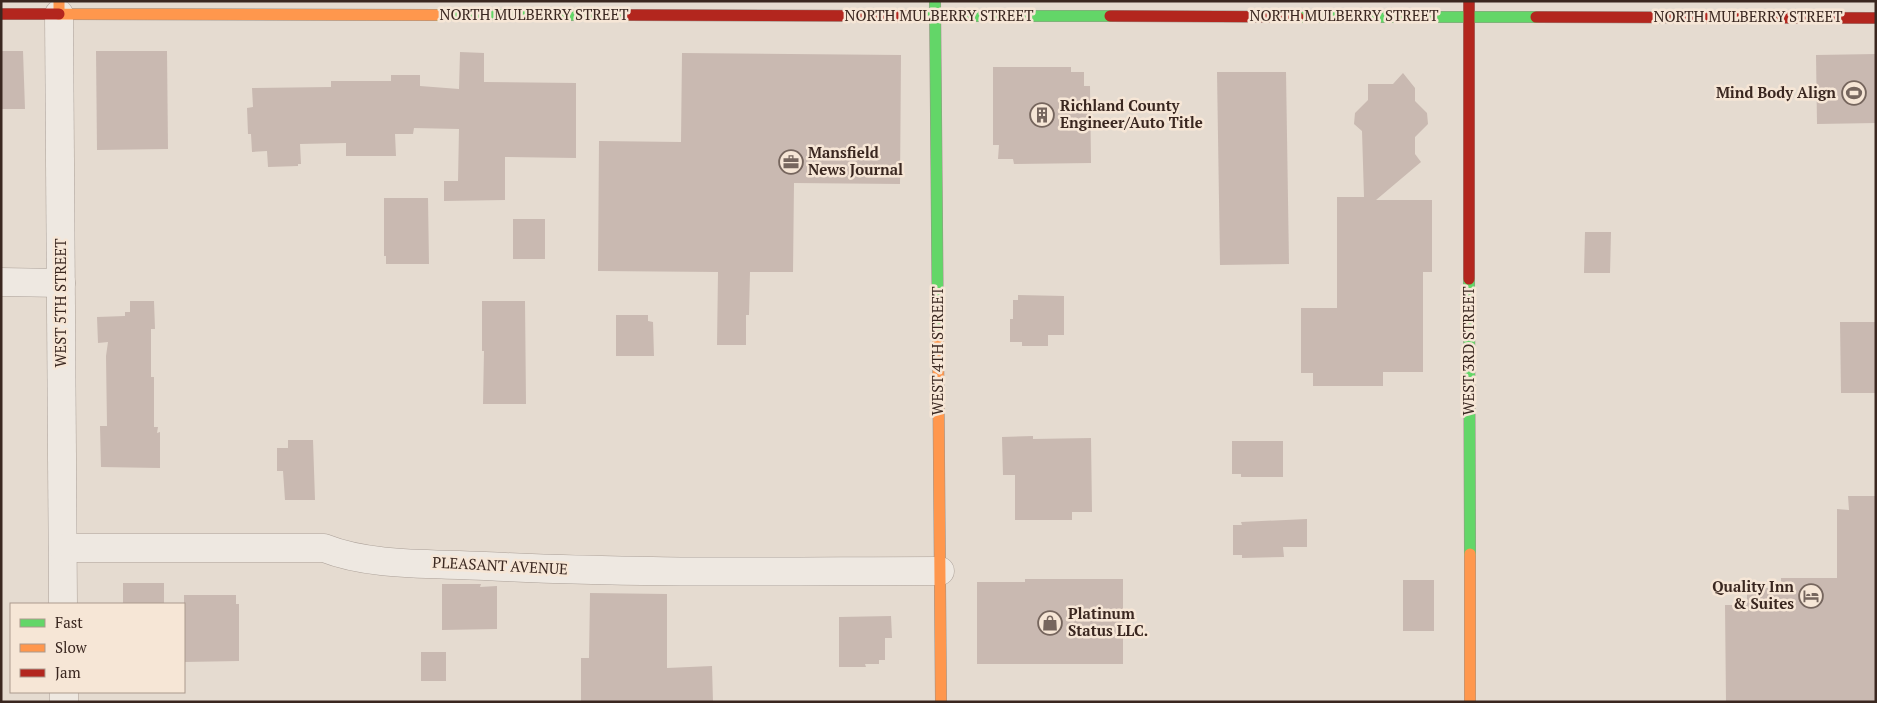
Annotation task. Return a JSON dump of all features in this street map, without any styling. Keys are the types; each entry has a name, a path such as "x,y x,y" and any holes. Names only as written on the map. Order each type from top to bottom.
{"main road":[{"name":"WEST 4TH STREET","path":"935,1 941,702"},
{"name":"WEST 3RD STREET","path":"1468,1 1470,702"},
{"name":"NORTH MULBERRY STREET","path":"1,14 59,8 935,16 1876,18"}],"street":[{"name":"WEST 5TH STREET","path":"59,8 63,603"},
{"path":"1,282 61,283"},
{"name":"PLEASANT AVENUE","path":"63,548 324,548 362,560 549,569 676,572 940,571"}],"building":[{"path":"1,51 23,51 25,109 1,109"},
{"path":"96,51 167,51 168,149 97,150"},
{"path":"460,52 484,53 484,82 576,83 576,158 505,157 505,200 444,201 444,181 458,181 459,129 414,128 413,134 395,134 396,156 346,156 346,143 300,144 301,164 298,164 298,166 268,167 267,151 252,152 251,134 248,134 247,108 253,107 252,88 331,87 331,81 391,81 391,75 420,75 420,86 459,89"},
{"name":"Mansfield News Journal","path":"682,53 901,55 900,184 794,183 793,272 750,272 749,315 746,315 746,345 717,345 718,272 598,271 599,141 681,142"},
{"path":"1876,54 1876,123 1817,124 1816,55"},
{"name":"Richland County Engineer/Auto Title","path":"993,67 1071,67 1071,72 1084,72 1084,86 1090,86 1091,163 1014,164 1013,159 998,159 999,145 993,145"},
{"path":"1217,72 1286,72 1289,264 1220,265"},
{"path":"1403,73 1415,88 1415,101 1427,113 1428,124 1415,137 1415,154 1421,162 1376,200 1432,200 1432,272 1423,272 1423,372 1383,372 1383,386 1313,386 1313,373 1301,373 1301,308 1337,308 1337,197 1364,197 1362,131 1354,124 1355,113 1368,100 1368,84 1393,84"},
{"path":"384,198 428,198 429,264 386,264 386,256 384,256"},
{"path":"513,219 545,219 545,259 513,259"},
{"path":"1585,232 1611,232 1610,273 1584,273"},
{"path":"1018,295 1064,296 1064,335 1048,335 1048,346 1022,346 1022,342 1010,342 1010,319 1013,319 1013,300 1018,300"},
{"path":"130,301 154,301 155,329 151,329 151,377 154,377 154,427 158,427 157,433 160,432 160,468 101,467 100,426 107,426 106,356 108,342 98,343 97,317 125,316 125,312 130,312"},
{"path":"482,301 525,301 526,404 483,404 484,351 482,351"},
{"path":"616,315 648,315 648,321 653,322 654,356 616,356"},
{"path":"1840,322 1876,322 1876,393 1841,393"},
{"path":"1033,436 1033,439 1091,438 1092,512 1072,512 1072,520 1015,520 1015,475 1003,475 1002,437"},
{"path":"288,440 313,440 315,500 285,500 283,471 277,471 277,448 288,448"},
{"path":"1232,441 1283,441 1283,477 1241,477 1241,474 1232,474"},
{"name":"Quality Inn & Suites","path":"1848,496 1876,496 1876,702 1726,702 1725,605 1747,605 1747,588 1781,588 1781,578 1837,578 1837,509 1849,510"},
{"path":"1307,519 1307,547 1283,547 1284,557 1242,558 1242,555 1233,555 1233,525 1242,525 1241,522"},
{"name":"Platinum Status LLC.","path":"1025,579 1123,579 1123,664 977,664 977,582 1025,582"},
{"path":"1403,580 1434,580 1434,631 1403,631"},
{"path":"123,583 164,583 164,603 123,603"},
{"path":"442,584 481,584 480,587 497,586 497,629 442,630"},
{"path":"590,593 667,594 667,668 712,666 713,702 581,702 581,658 589,658"},
{"path":"184,595 236,595 236,604 239,604 239,661 185,662"},
{"path":"891,616 892,638 885,638 885,660 879,660 879,664 865,664 866,667 839,667 839,617"},
{"path":"421,652 446,652 446,681 421,681"}],"traffic: fast":[{"path":"935,1 938,339"},
{"path":"438,15 628,15"},
{"path":"908,16 1110,16"},
{"path":"1298,17 1536,17"},
{"path":"1469,279 1470,554"}],"traffic: slow":[{"path":"59,1 59,14 438,15"},
{"path":"938,339 941,702"},
{"path":"1470,554 1470,702"}],"traffic: jam":[{"path":"1469,1 1469,279"},
{"path":"1,14 59,14"},
{"path":"628,15 908,16"},
{"path":"1110,16 1298,17"},
{"path":"1536,17 1876,18"}],"place":[{"name":"Mind Body Align","path":"1854,93"},
{"name":"Richland County Engineer/Auto Title","path":"1042,115"},
{"name":"Mansfield News Journal","path":"791,162"},
{"name":"Quality Inn & Suites","path":"1811,596"},
{"name":"Platinum Status LLC.","path":"1050,623"}]}
